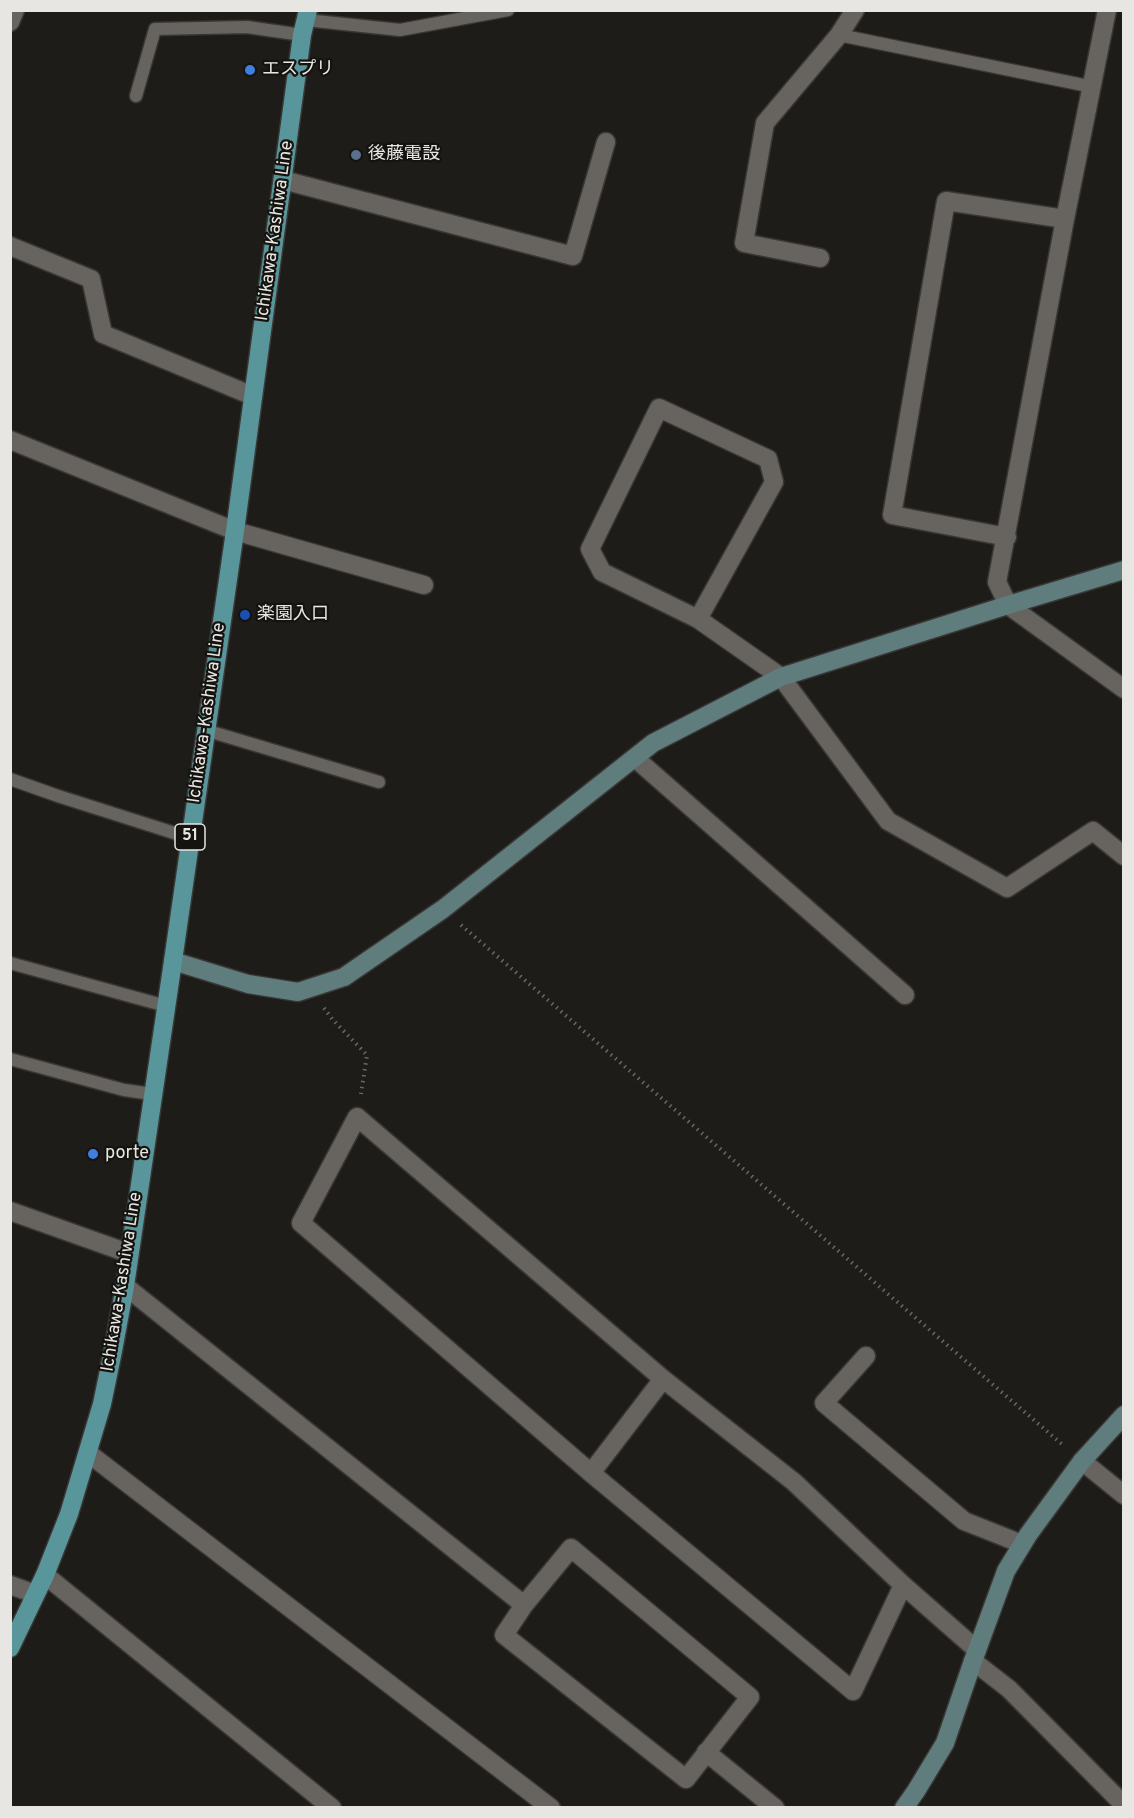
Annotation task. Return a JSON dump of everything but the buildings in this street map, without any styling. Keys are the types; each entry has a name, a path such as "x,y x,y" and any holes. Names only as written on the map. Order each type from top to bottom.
{"main road":[{"name":"Ichikawa-Kashiwa Line","path":"10,1648 45,1575 69,1514 104,1394 125,1286 128,1253 174,961 305,22"}],"street":[{"path":"10,22 15,10"},
{"path":"820,258 744,243 765,123 839,35 855,10"},
{"path":"1107,10 997,582 1008,605 1124,689"},
{"path":"283,180 573,256 606,142"},
{"path":"1007,537 892,515 946,201 1065,219"},
{"path":"10,246 91,279 103,334 253,396"},
{"path":"698,619 774,482 768,459 659,408 590,549 602,572 698,619 781,676 888,821 1007,888 1094,831 1124,856"},
{"path":"10,440 235,531 424,585"},
{"path":"174,961 248,984 298,992 344,977 442,909 653,743 781,676 1124,570"},
{"path":"635,758 905,995"},
{"path":"903,1585 852,1691 591,1473 301,1223 357,1117 663,1379 794,1482 903,1585 1124,1805"},
{"path":"10,1211 128,1253"},
{"path":"125,1286 524,1605"},
{"path":"866,1356 824,1403 964,1521 1022,1544"},
{"path":"591,1473 663,1379"},
{"path":"904,1808 945,1743 1006,1571 1022,1544 1082,1461 1124,1415"},
{"path":"88,1453 551,1808"},
{"path":"1082,1461 1124,1495"},
{"path":"571,1548 750,1696 706,1752 686,1779 504,1635 524,1605 571,1548"},
{"path":"45,1575 332,1808"},
{"path":"10,1585 35,1594"},
{"path":"706,1752 775,1808"}],"lane":[{"path":"136,96 154,29 247,27 305,22 400,30 508,10"},
{"path":"839,35 1093,87"},
{"path":"205,730 379,782"},
{"path":"10,779 190,838"},
{"path":"10,963 166,1006"},
{"path":"10,1059 124,1090 152,1094"}],"path":[{"path":"442,909 1082,1461"},
{"path":"310,988 333,1020 367,1055 357,1117"}],"place":[{"name":"エスプリ","path":"250,70"},
{"name":"後藤電設","path":"356,155"},
{"name":"楽園入口","path":"245,615"},
{"name":"porte","path":"93,1154"}]}
